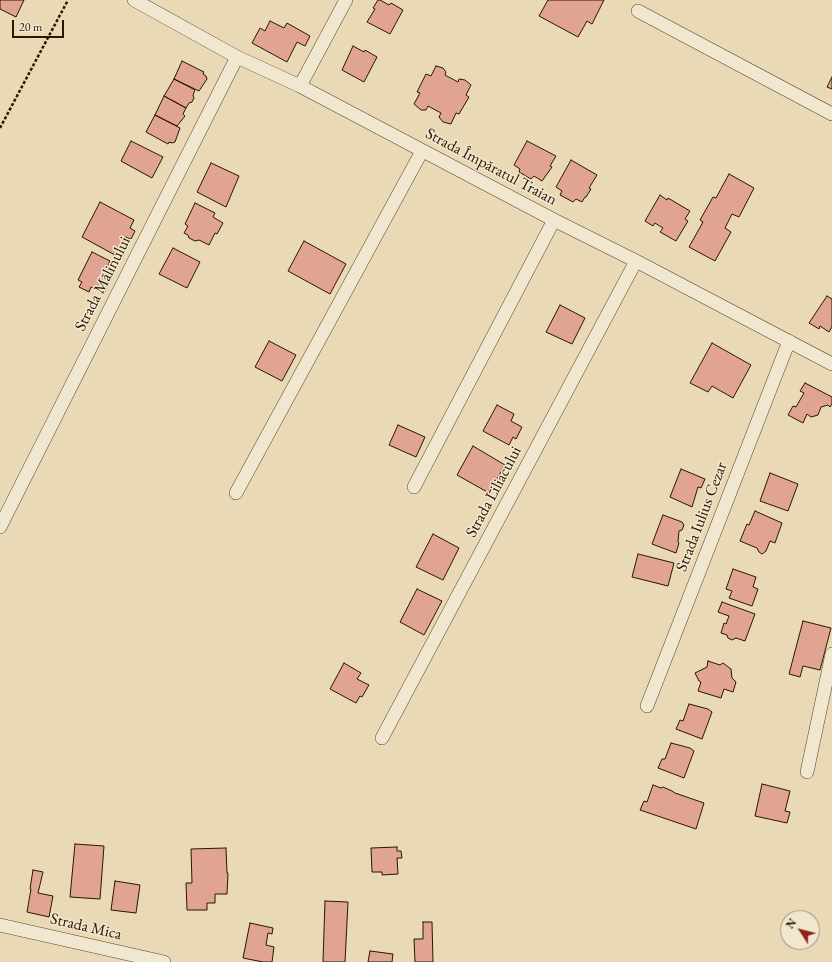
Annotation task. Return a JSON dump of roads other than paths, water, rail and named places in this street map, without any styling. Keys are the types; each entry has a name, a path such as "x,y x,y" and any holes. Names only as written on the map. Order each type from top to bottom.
{"street":[{"name":"Strada Împăratul Traian","path":"134,0 237,57 300,86 832,364"},
{"path":"300,86 346,0"},
{"path":"638,11 832,114"},
{"name":"Strada Mălinului","path":"0,527 237,57"},
{"path":"236,493 422,151"},
{"path":"414,487 554,220"},
{"name":"Strada Liliacului","path":"382,738 636,261"},
{"name":"Strada Iulius Cezar","path":"647,706 790,341"},
{"path":"807,772 832,654"},
{"name":"Strada Mica","path":"0,925 164,962"}]}
